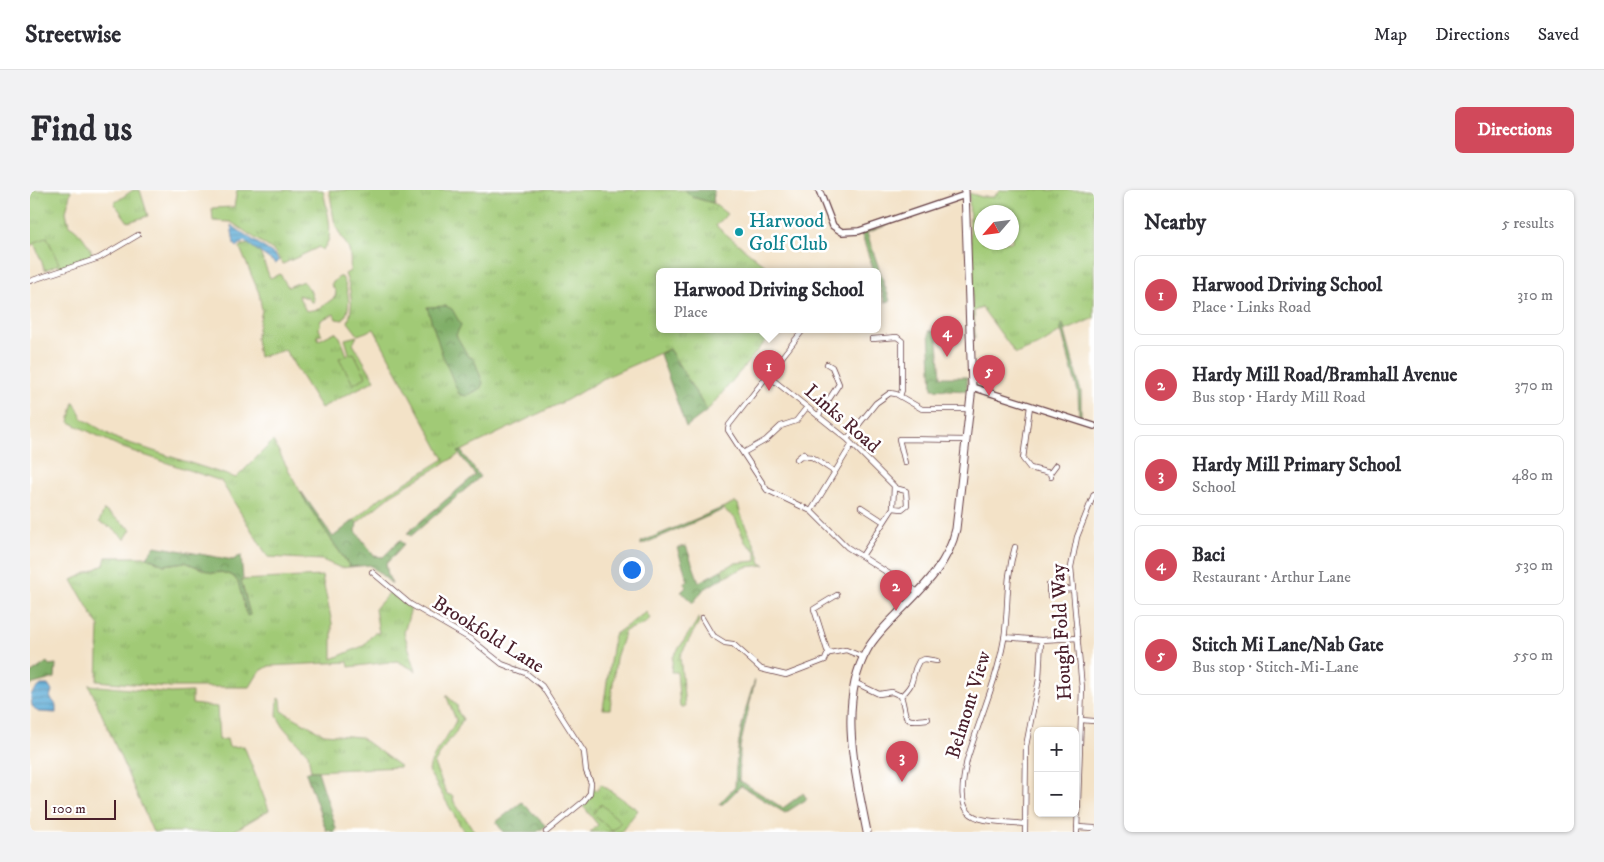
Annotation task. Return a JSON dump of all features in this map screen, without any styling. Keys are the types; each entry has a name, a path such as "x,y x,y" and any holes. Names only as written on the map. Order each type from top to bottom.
{"main road":[{"path":"866,832 851,746 856,684 863,657 884,627 918,592 944,559 954,538 972,387 965,193"}],"street":[{"path":"819,190 833,226 847,233 860,231 965,193"},
{"path":"30,281 99,258 138,235"},
{"path":"801,333 729,425 729,432 767,490 811,512 842,542 918,592"},
{"path":"872,339 897,337 902,341 902,390 900,396"},
{"path":"818,416 839,384 835,372 827,364"},
{"name":"Links Road","path":"767,375 847,439 895,488 906,491 907,505 902,509 893,508"},
{"path":"972,387 1094,426"},
{"path":"847,439 884,395 893,393 922,409 970,409"},
{"path":"1030,406 1023,446 1024,466 1050,475 1056,465"},
{"path":"743,453 766,440 781,426 794,422 807,407"},
{"path":"905,463 899,439 967,440"},
{"path":"811,512 852,444"},
{"path":"801,456 812,457 835,472"},
{"name":"Links Road","path":"862,556 893,508 895,488"},
{"name":"Hough Fold Way","path":"1077,829 1082,688 1072,589 1073,553 1092,511 1094,494"},
{"path":"862,507 884,522"},
{"name":"Belmont View","path":"1015,547 1006,584 1004,637 996,672 967,760 963,800 967,811 975,818 1025,824"},
{"name":"Brookfold Lane","path":"372,572 410,604 472,640 502,664 526,673 542,686 584,752 586,771 591,783 590,793 584,802 546,832"},
{"path":"1049,591 1072,589"},
{"path":"702,618 715,637 733,644 757,667 786,675 825,660 828,652 814,609 837,595"},
{"path":"1004,637 1041,640 1078,638"},
{"path":"1025,832 1024,776 1026,746 1039,679 1041,640"},
{"path":"828,652 846,650 863,657"},
{"path":"901,696 913,685 914,672 919,661 931,662 937,660"},
{"path":"856,684 879,694 892,692 901,696"},
{"path":"901,696 906,718 910,721 920,718 928,719"},
{"path":"1081,720 1094,721"},
{"path":"1077,829 1094,828"}],"green space":[{"path":"30,190 71,190 66,212 69,225 85,241 92,253 90,258 60,268 47,237 30,246"},
{"path":"133,190 140,190 148,216 128,222 114,203"},
{"path":"237,190 323,190 330,230 326,244 322,250 319,247 283,264 274,251 231,222 213,221 212,208 234,207"},
{"name":"Harwood Golf Club","path":"329,190 685,190 692,197 713,203 727,214 716,226 768,268 656,268 656,333 772,333 707,411 669,349 606,377 567,400 459,452 460,454 391,495 357,523 354,520 377,500 444,459 374,329 358,335 348,322 351,298 345,274 350,271 350,255 335,222"},
{"path":"685,190 714,190 713,203 692,197"},
{"path":"1001,190 1094,190 1094,318 1065,331 1063,325 1060,326 1062,331 1041,344 1016,354 982,308 974,311 975,338 973,337 969,193 982,197 993,197"},
{"path":"890,224 867,233 879,268 873,268 861,233"},
{"path":"47,237 59,264 45,270 34,243"},
{"path":"250,244 260,253 270,278 280,274 288,287 303,281 310,290 314,301 312,303 308,298 298,295 306,311 319,309 335,297 336,292 331,284 339,277 342,277 348,299 346,315 343,320 336,319 334,314 321,320 319,329 322,335 317,336 319,340 335,332 340,337 347,355 349,353 345,339 357,336 353,344 375,380 321,408 285,350 259,357 256,338 262,310 259,293 240,248 242,245"},
{"path":"881,274 890,301 885,302 881,291"},
{"path":"446,306 452,309 461,325 456,335 468,356 474,359 483,383 480,389 466,396 459,394 442,354 427,307"},
{"path":"1063,324 1081,392 1081,419 1079,416 1078,392 1060,326"},
{"path":"929,331 937,331 941,377 967,377 967,391 932,389"},
{"path":"669,349 707,411 686,427 660,354"},
{"path":"354,353 366,377 353,384 339,358"},
{"path":"74,402 83,419 117,439 236,478 273,441 307,504 350,567 341,568 322,560 268,557 221,481 123,448 69,422"},
{"path":"461,451 480,477 411,536 407,533 475,475 458,452"},
{"path":"301,491 333,537 354,520 357,523 356,531 374,556 383,557 400,540 404,544 386,564 392,584 370,565 350,567 307,504"},
{"path":"735,502 738,504 761,563 765,565 746,567 724,577 721,570 735,563 756,561 756,551 745,542 735,518 722,508"},
{"path":"722,508 723,510 641,545 641,542"},
{"path":"104,510 131,529 125,539 112,528 99,522"},
{"path":"155,546 233,560 241,555 243,580 241,581 250,615 247,616 238,582 233,576 221,572 212,573 185,562 164,565 147,557"},
{"path":"686,546 699,582 721,570 724,577 703,590 693,603 681,592 686,587 684,583 688,581 677,548"},
{"path":"106,557 147,557 164,565 185,562 212,573 221,572 233,576 238,582 247,615 250,615 241,580 322,576 332,623 332,659 363,646 374,633 379,633 375,609 390,592 411,608 404,633 416,671 397,661 349,667 348,662 269,666 259,672 250,687 169,687 97,681 99,627 72,580 104,565"},
{"path":"646,612 650,618 647,621 625,631 616,658 610,709 603,709 614,635"},
{"path":"699,618 700,620 680,656 685,707 680,707 677,672 671,672 673,657"},
{"path":"47,662 49,665 56,664 55,678 30,685 30,674"},
{"path":"755,680 740,747 739,780 783,808 803,793 807,799 785,813 741,786 723,804 719,804 735,787 740,732"},
{"path":"89,685 171,693 192,692 192,704 217,707 219,740 227,739 229,747 244,746 269,810 232,832 153,832"},
{"path":"446,695 457,705 458,712 463,719 452,739 449,739 434,764 447,794 453,796 454,802 475,832 464,832 429,772 436,753 456,720"},
{"path":"278,698 281,699 282,711 324,734 360,737 401,767 311,771 308,754 284,728 277,716"},
{"path":"318,771 336,828 335,832 326,830 306,773"},
{"path":"601,784 638,810 621,832 590,832 598,825 583,806 590,797 592,787 597,791"},
{"path":"522,802 546,826 537,832 503,832 496,822"},
{"path":"601,804 621,822 612,831 593,814"}],"water":[{"path":"231,225 275,255 279,261 276,264 244,241 237,247 234,244"},
{"path":"41,685 48,685 52,691 50,697 56,705 56,713 38,712 32,706 31,694"}],"place":[{"name":"Harwood Golf Club","path":"739,232"},
{"name":"Baci","path":"947,357"},
{"name":"Harwood Driving School","path":"769,391"},
{"name":"Stitch Mi Lane/Nab Gate","path":"989,396"},
{"name":"Hardy Mill Road/Bramhall Avenue","path":"896,611"},
{"name":"Hardy Mill Primary School","path":"902,782"}]}
